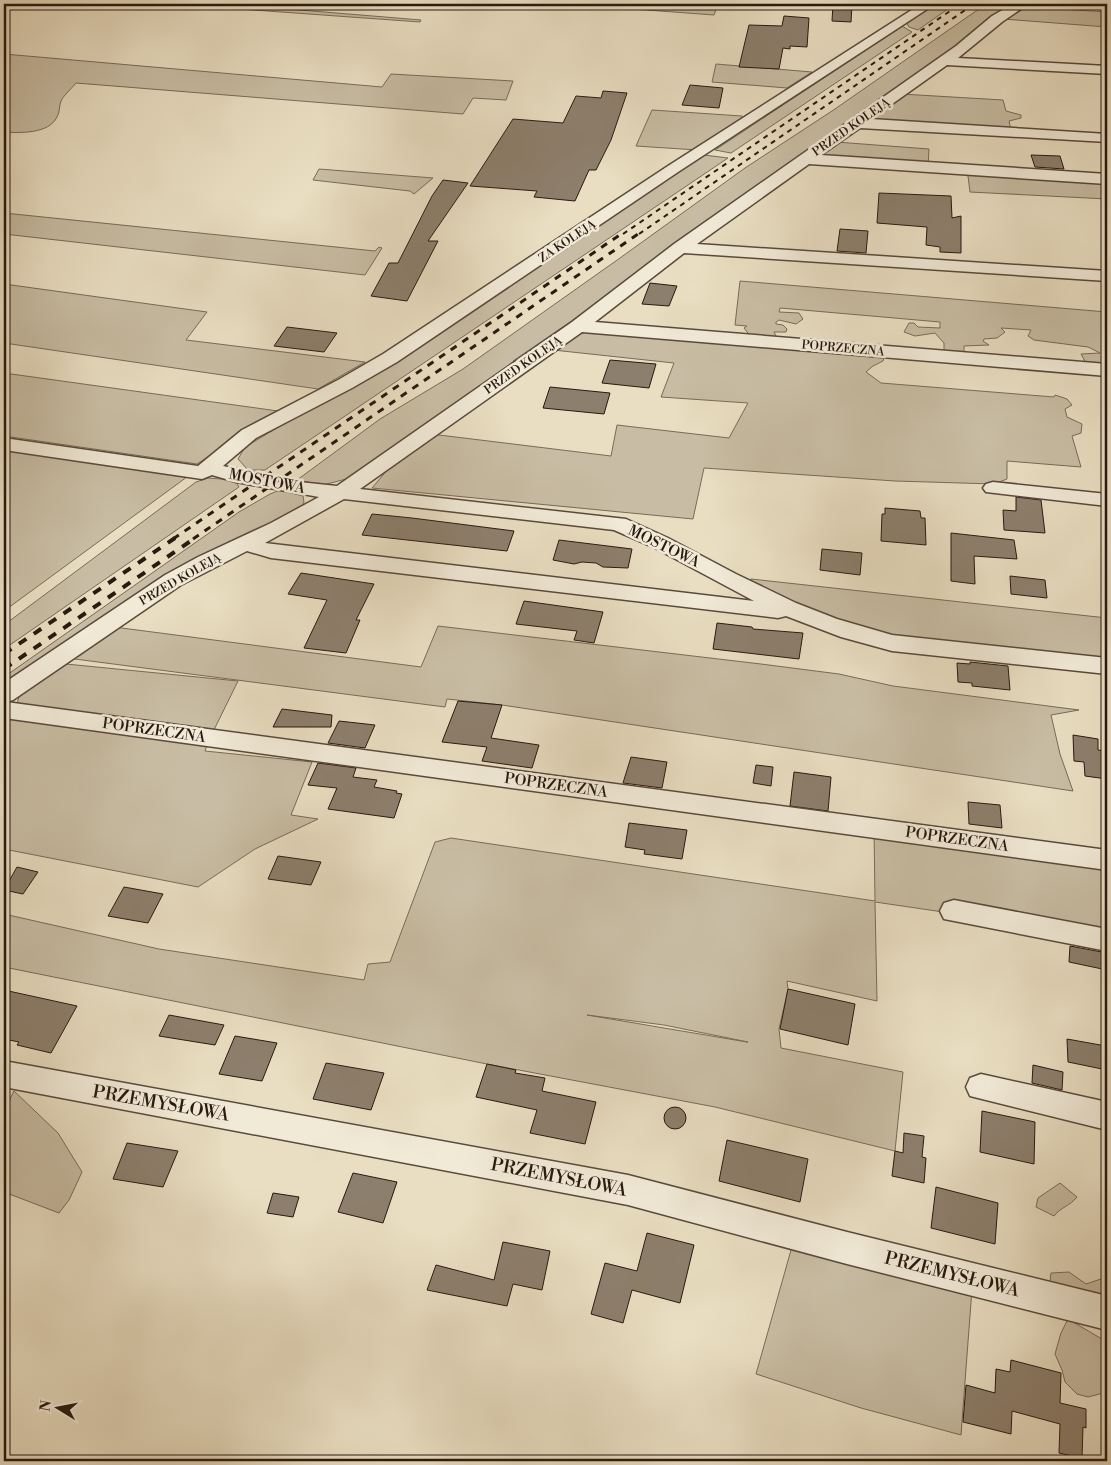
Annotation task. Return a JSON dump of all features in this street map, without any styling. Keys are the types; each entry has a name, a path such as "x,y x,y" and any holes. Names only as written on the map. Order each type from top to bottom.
{"street":[{"name":"ZA KOLEJĄ","path":"205,470 249,434 345,384 390,358 673,169 929,4"},
{"name":"PRZED KOLEJĄ","path":"4,694 173,580 206,562 279,528 342,492 578,326 680,248 961,49 997,19 1022,4"},
{"path":"943,61 1107,70"},
{"path":"858,123 1107,138"},
{"path":"806,159 1107,179"},
{"path":"680,248 1107,276"},
{"name":"POPRZECZNA","path":"578,326 1107,370"},
{"name":"MOSTOWA","path":"4,444 205,470 300,488 618,524 649,536 734,582 798,613 840,629 892,643 1107,666"},
{"path":"993,488 1107,500"},
{"path":"244,544 271,551 798,613"},
{"name":"POPRZECZNA","path":"4,710 1107,860"},
{"path":"954,911 1107,940"},
{"name":"PRZEMYSŁOWA","path":"4,1074 628,1190 847,1248 1107,1313"},
{"path":"981,1087 1107,1116"}],"shaded area":[{"path":"170,4 292,4 288,9 421,20 420,22"},
{"path":"565,4 718,4 714,15"},
{"path":"935,4 955,4 918,30 909,27 906,22"},
{"path":"986,4 1019,4 614,292 513,361 515,362 358,476 323,485 297,480 380,419 463,369 745,168 835,109"},
{"path":"1025,4 1040,4 1040,6 1045,8 1107,12 1107,27 1003,19"},
{"path":"902,26 912,32 731,153 715,150"},
{"path":"4,54 382,87 391,74 513,81 506,100 473,98 463,114 76,83 62,99 57,117 48,127 34,131 4,132"},
{"path":"716,64 812,72 787,88 712,82"},
{"path":"901,94 1003,100 1006,111 1021,115 1021,118 1009,121 1011,130 865,122"},
{"path":"652,110 742,116 742,120 697,150 636,146"},
{"path":"836,142 929,149 928,167 818,157"},
{"path":"704,155 728,158 265,470 248,470 238,459 245,447 453,323"},
{"path":"319,169 433,178 414,194 410,191 313,180"},
{"path":"964,173 1107,181 1107,199 970,192 968,176"},
{"path":"4,213 375,251 379,247 382,248 365,275 4,234"},
{"path":"740,281 1107,312 1107,368 1087,365 1081,354 1100,353 1088,347 1034,340 1028,336 1031,330 1001,328 1005,332 997,338 984,339 983,341 989,345 964,346 964,354 953,355 944,350 944,343 935,333 915,336 904,332 909,323 914,323 918,327 940,328 940,322 780,308 779,312 799,313 803,319 796,324 779,320 776,322 776,324 783,325 787,329 786,332 774,332 777,338 751,337 744,328 747,326 735,325"},
{"path":"4,284 207,312 186,340 365,362 318,389 4,343"},
{"path":"579,330 885,355 883,361 866,372 881,383 1054,397 1055,395 1067,399 1072,405 1065,409 1067,417 1082,424 1081,433 1072,436 1081,467 1007,461 1007,479 994,484 895,481 704,468 693,519 372,488 389,468 431,434 611,456 617,425 729,438 748,403 661,397 674,363 553,350"},
{"path":"4,373 278,411 197,464 4,436"},
{"path":"4,448 191,474 4,611"},
{"path":"208,478 235,480 239,487 4,649 4,625 196,482"},
{"path":"280,490 303,496 304,502 299,511 27,672 4,688 4,677 239,512"},
{"path":"751,579 1107,618 1107,661 921,644 867,634 749,585"},
{"path":"438,626 839,674 893,686 1079,710 1051,715 1060,754 1073,791 502,705 447,699 445,707 67,658 114,627 421,667"},
{"path":"56,663 238,681 210,738 17,704 21,689"},
{"path":"4,718 208,742 205,751 312,762 291,815 318,819 255,849 198,887 4,849"},
{"path":"874,828 1107,860 1107,936 875,902 877,1001 787,981 788,989 779,1029 781,1048 903,1072 895,1151 715,1107 487,1064 4,967 4,914 159,949 364,980 368,964 390,962 435,842 451,838 875,901","holes":["587,1015 664,1025 748,1042"]},
{"path":"14,1091 58,1133 82,1172 69,1200 59,1213 4,1192 4,1111"},
{"path":"1060,1183 1077,1197 1054,1216 1036,1207 1038,1198"},
{"path":"793,1243 972,1289 961,1435 861,1408 756,1374"},
{"path":"1069,1272 1086,1284 1107,1277 1107,1307 1049,1290 1051,1273"},
{"path":"1068,1319 1107,1342 1107,1392 1088,1397 1077,1394 1065,1382 1055,1354 1061,1333"}],"building":[{"path":"833,4 852,4 851,22 832,21"},
{"path":"784,16 809,18 807,47 790,46 790,49 783,48 779,69 739,67 749,25 782,26"},
{"path":"690,85 723,88 719,108 682,105"},
{"path":"603,91 627,93 611,140 596,170 589,170 575,201 534,197 537,191 470,186 513,119 563,123 576,96 601,98"},
{"path":"1031,155 1060,156 1064,169 1035,167"},
{"path":"443,180 468,183 428,241 438,241 407,301 371,296 389,263 398,263 432,196"},
{"path":"879,193 951,196 952,218 961,216 961,253 940,252 940,247 926,245 927,227 877,223"},
{"path":"840,229 868,231 866,253 837,251"},
{"path":"650,283 677,286 669,306 642,304"},
{"path":"287,327 337,333 324,352 274,346"},
{"path":"610,360 656,364 649,388 602,383"},
{"path":"550,387 610,393 604,414 543,408"},
{"path":"1016,497 1041,500 1045,533 1004,530 1003,510 1016,511"},
{"path":"885,508 920,511 921,518 925,518 926,545 881,541 882,514 885,514"},
{"path":"372,514 514,531 507,551 362,535"},
{"path":"951,533 1014,540 1017,559 974,556 975,584 951,581"},
{"path":"559,540 632,549 628,568 603,567 596,563 582,562 574,564 553,560"},
{"path":"822,549 862,553 860,575 820,570"},
{"path":"301,573 374,584 356,620 360,620 346,653 304,648 327,600 288,594"},
{"path":"1010,576 1045,580 1047,598 1011,594"},
{"path":"524,601 603,612 594,643 574,640 577,631 516,624"},
{"path":"717,623 752,627 753,629 803,633 799,659 713,649"},
{"path":"970,662 1008,666 1010,690 972,686 972,683 958,682 957,663 970,664"},
{"path":"458,701 502,705 491,738 539,745 532,768 482,761 487,747 442,742"},
{"path":"282,709 332,715 331,727 273,727"},
{"path":"339,721 375,725 365,748 328,743"},
{"path":"1073,735 1098,739 1098,750 1107,751 1107,779 1085,776 1084,762 1074,761"},
{"path":"631,757 667,762 662,788 623,783"},
{"path":"318,763 356,768 353,777 377,780 374,787 397,791 396,793 402,794 394,818 328,809 337,788 308,785"},
{"path":"756,765 773,767 771,786 753,783"},
{"path":"794,772 831,777 828,811 790,806"},
{"path":"968,802 1000,805 1002,828 969,824"},
{"path":"629,823 687,830 682,859 644,854 645,850 625,847"},
{"path":"278,856 321,862 311,885 268,879"},
{"path":"17,867 38,872 23,894 4,890"},
{"path":"124,887 163,894 148,923 108,916"},
{"path":"1070,946 1107,953 1107,970 1069,962"},
{"path":"788,989 855,1004 848,1045 780,1029"},
{"path":"4,990 77,1006 51,1053 17,1045 19,1042 4,1039"},
{"path":"169,1015 224,1025 215,1045 159,1036"},
{"path":"235,1036 277,1043 262,1081 219,1074"},
{"path":"1067,1039 1106,1046 1107,1070 1068,1062"},
{"path":"326,1063 384,1073 371,1110 313,1099"},
{"path":"487,1064 516,1070 515,1073 545,1078 542,1091 596,1102 585,1144 530,1133 537,1110 476,1097"},
{"path":"1033,1065 1063,1072 1062,1090 1032,1083"},
{"path":"671,1107 679,1107 686,1114 686,1122 679,1129 671,1129 664,1122 664,1114"},
{"path":"982,1111 1035,1122 1034,1164 980,1152"},
{"path":"904,1133 924,1136 922,1157 926,1158 924,1183 892,1176 895,1151 903,1153"},
{"path":"727,1140 808,1159 800,1202 719,1181"},
{"path":"127,1143 178,1151 163,1187 113,1179"},
{"path":"353,1173 397,1182 383,1223 338,1212"},
{"path":"936,1187 998,1203 995,1244 931,1228"},
{"path":"273,1193 299,1197 293,1217 267,1213"},
{"path":"647,1233 694,1245 680,1303 632,1290 623,1323 591,1314 605,1263 637,1271"},
{"path":"503,1242 550,1251 542,1290 513,1284 507,1306 427,1290 436,1265 494,1280"},
{"path":"1011,1360 1061,1373 1060,1403 1086,1409 1086,1428 1083,1427 1082,1458 1059,1453 1060,1424 1012,1411 1011,1434 963,1422 966,1385 995,1393 996,1369 1010,1372"}],"railway":[{"path":"639,234 974,4"},
{"path":"623,234 953,9"},
{"path":"173,539 624,232"},
{"path":"193,539 641,232"},
{"path":"4,654 175,538"},
{"path":"4,669 195,538"}]}
